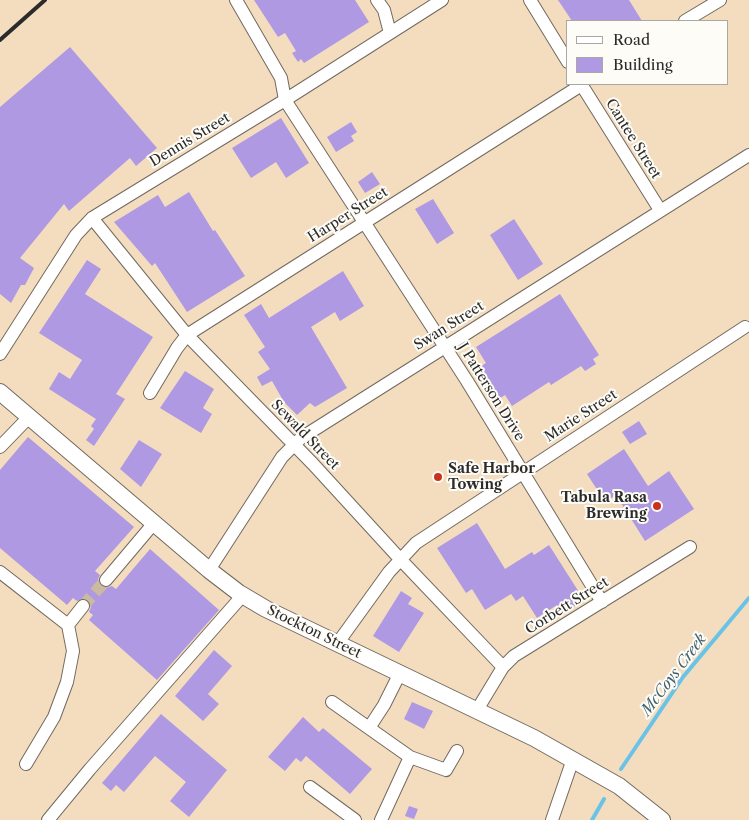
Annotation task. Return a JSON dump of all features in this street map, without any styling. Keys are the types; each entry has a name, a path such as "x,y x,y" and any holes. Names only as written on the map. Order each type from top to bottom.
{"main road":[{"name":"Stockton Street","path":"0,392 209,570 243,595 337,644 534,738 613,782 662,820"}],"street":[{"path":"236,0 281,78 285,100"},
{"path":"377,0 384,10 390,33"},
{"name":"Dennis Street","path":"0,354 76,236 92,218 285,100 442,0"},
{"path":"530,0 566,59"},
{"path":"687,20 720,0"},
{"name":"Harper Street","path":"150,393 187,335 579,85"},
{"name":"Cantee Street","path":"582,85 660,210"},
{"name":"J Patterson Drive","path":"285,100 523,472 602,602"},
{"name":"Swan Street","path":"209,570 282,457 293,444 749,154"},
{"name":"Sewald Street","path":"92,218 187,335 293,444 400,560 503,667"},
{"name":"Marie Street","path":"337,644 400,560 416,544 745,327"},
{"path":"0,446 29,417"},
{"path":"106,580 154,523"},
{"name":"Corbett Street","path":"477,710 503,667 514,656 690,547"},
{"path":"0,572 68,625 73,651 68,682 54,717 26,764"},
{"path":"48,820 90,769 243,595"},
{"path":"68,625 83,606"},
{"path":"369,728 384,705 400,673"},
{"path":"332,702 410,757 446,770 457,751"},
{"path":"381,820 410,757"},
{"path":"552,820 573,759"},
{"path":"310,787 354,820"}],"building":[{"path":"254,0 355,0 369,22 304,63 301,59 298,62 292,53 296,51 285,33 278,37"},
{"path":"558,0 629,0 641,20 571,20"},
{"path":"70,47 157,148 136,166 130,158 69,211 64,204 20,258 34,268 25,285 21,285 11,303 0,294 0,107"},
{"path":"281,118 309,163 286,178 276,162 251,178 232,148"},
{"path":"351,122 357,132 351,136 354,141 336,152 327,137"},
{"path":"372,172 380,184 365,193 358,182"},
{"path":"189,192 213,231 215,230 245,276 187,312 155,263 152,266 114,222 158,195 165,207"},
{"path":"433,199 454,233 437,244 415,209"},
{"path":"514,219 543,264 518,280 490,235"},
{"path":"87,260 101,269 85,294 153,337 116,394 125,399 94,446 86,440 94,429 91,426 96,419 49,389 59,372 70,379 82,360 39,333"},
{"path":"343,271 364,306 340,321 335,312 311,327 347,388 315,407 310,403 297,415 284,402 272,381 262,386 257,377 270,369 258,352 265,347 244,315 261,304 269,318"},
{"path":"560,294 599,355 593,359 596,364 585,371 581,366 551,385 549,382 512,406 505,395 496,401 476,369 486,363 476,347"},
{"path":"185,371 214,389 203,408 212,414 201,433 160,408"},
{"path":"639,421 647,434 630,444 622,432"},
{"path":"28,437 134,527 95,571 100,575 98,579 100,586 105,588 112,586 116,589 150,549 219,610 157,680 89,620 93,615 89,612 91,607 88,600 84,598 77,601 73,598 67,605 0,548 0,470"},
{"path":"139,440 162,454 141,487 120,469"},
{"path":"624,449 648,486 669,471 694,509 645,541 616,495 605,502 587,474"},
{"path":"477,523 505,569 532,552 534,555 549,545 584,600 566,612 561,605 558,608 557,605 537,618 523,596 516,601 511,594 485,610 472,589 466,593 437,548"},
{"path":"401,591 412,598 408,604 424,613 399,652 373,636"},
{"path":"214,650 232,666 208,694 219,704 203,721 175,696"},
{"path":"412,702 433,711 424,729 404,719"},
{"path":"161,714 227,770 189,817 170,801 186,782 155,756 124,792 116,785 111,791 102,783"},
{"path":"303,717 319,732 323,728 372,769 350,794 306,756 301,762 296,758 285,771 268,757"},
{"path":"409,806 418,809 414,819 405,816"}],"waterway":[{"name":"McCoys Creek","path":"621,769 683,677 749,598"},
{"name":"McCoys Creek","path":"592,820 604,799"}],"tunnel":[{"path":"83,606 106,580"}],"railway":[{"path":"0,40 45,0"}],"place":[{"name":"Safe Harbor Towing","path":"438,477"},
{"name":"Tabula Rasa Brewing","path":"657,506"}]}
